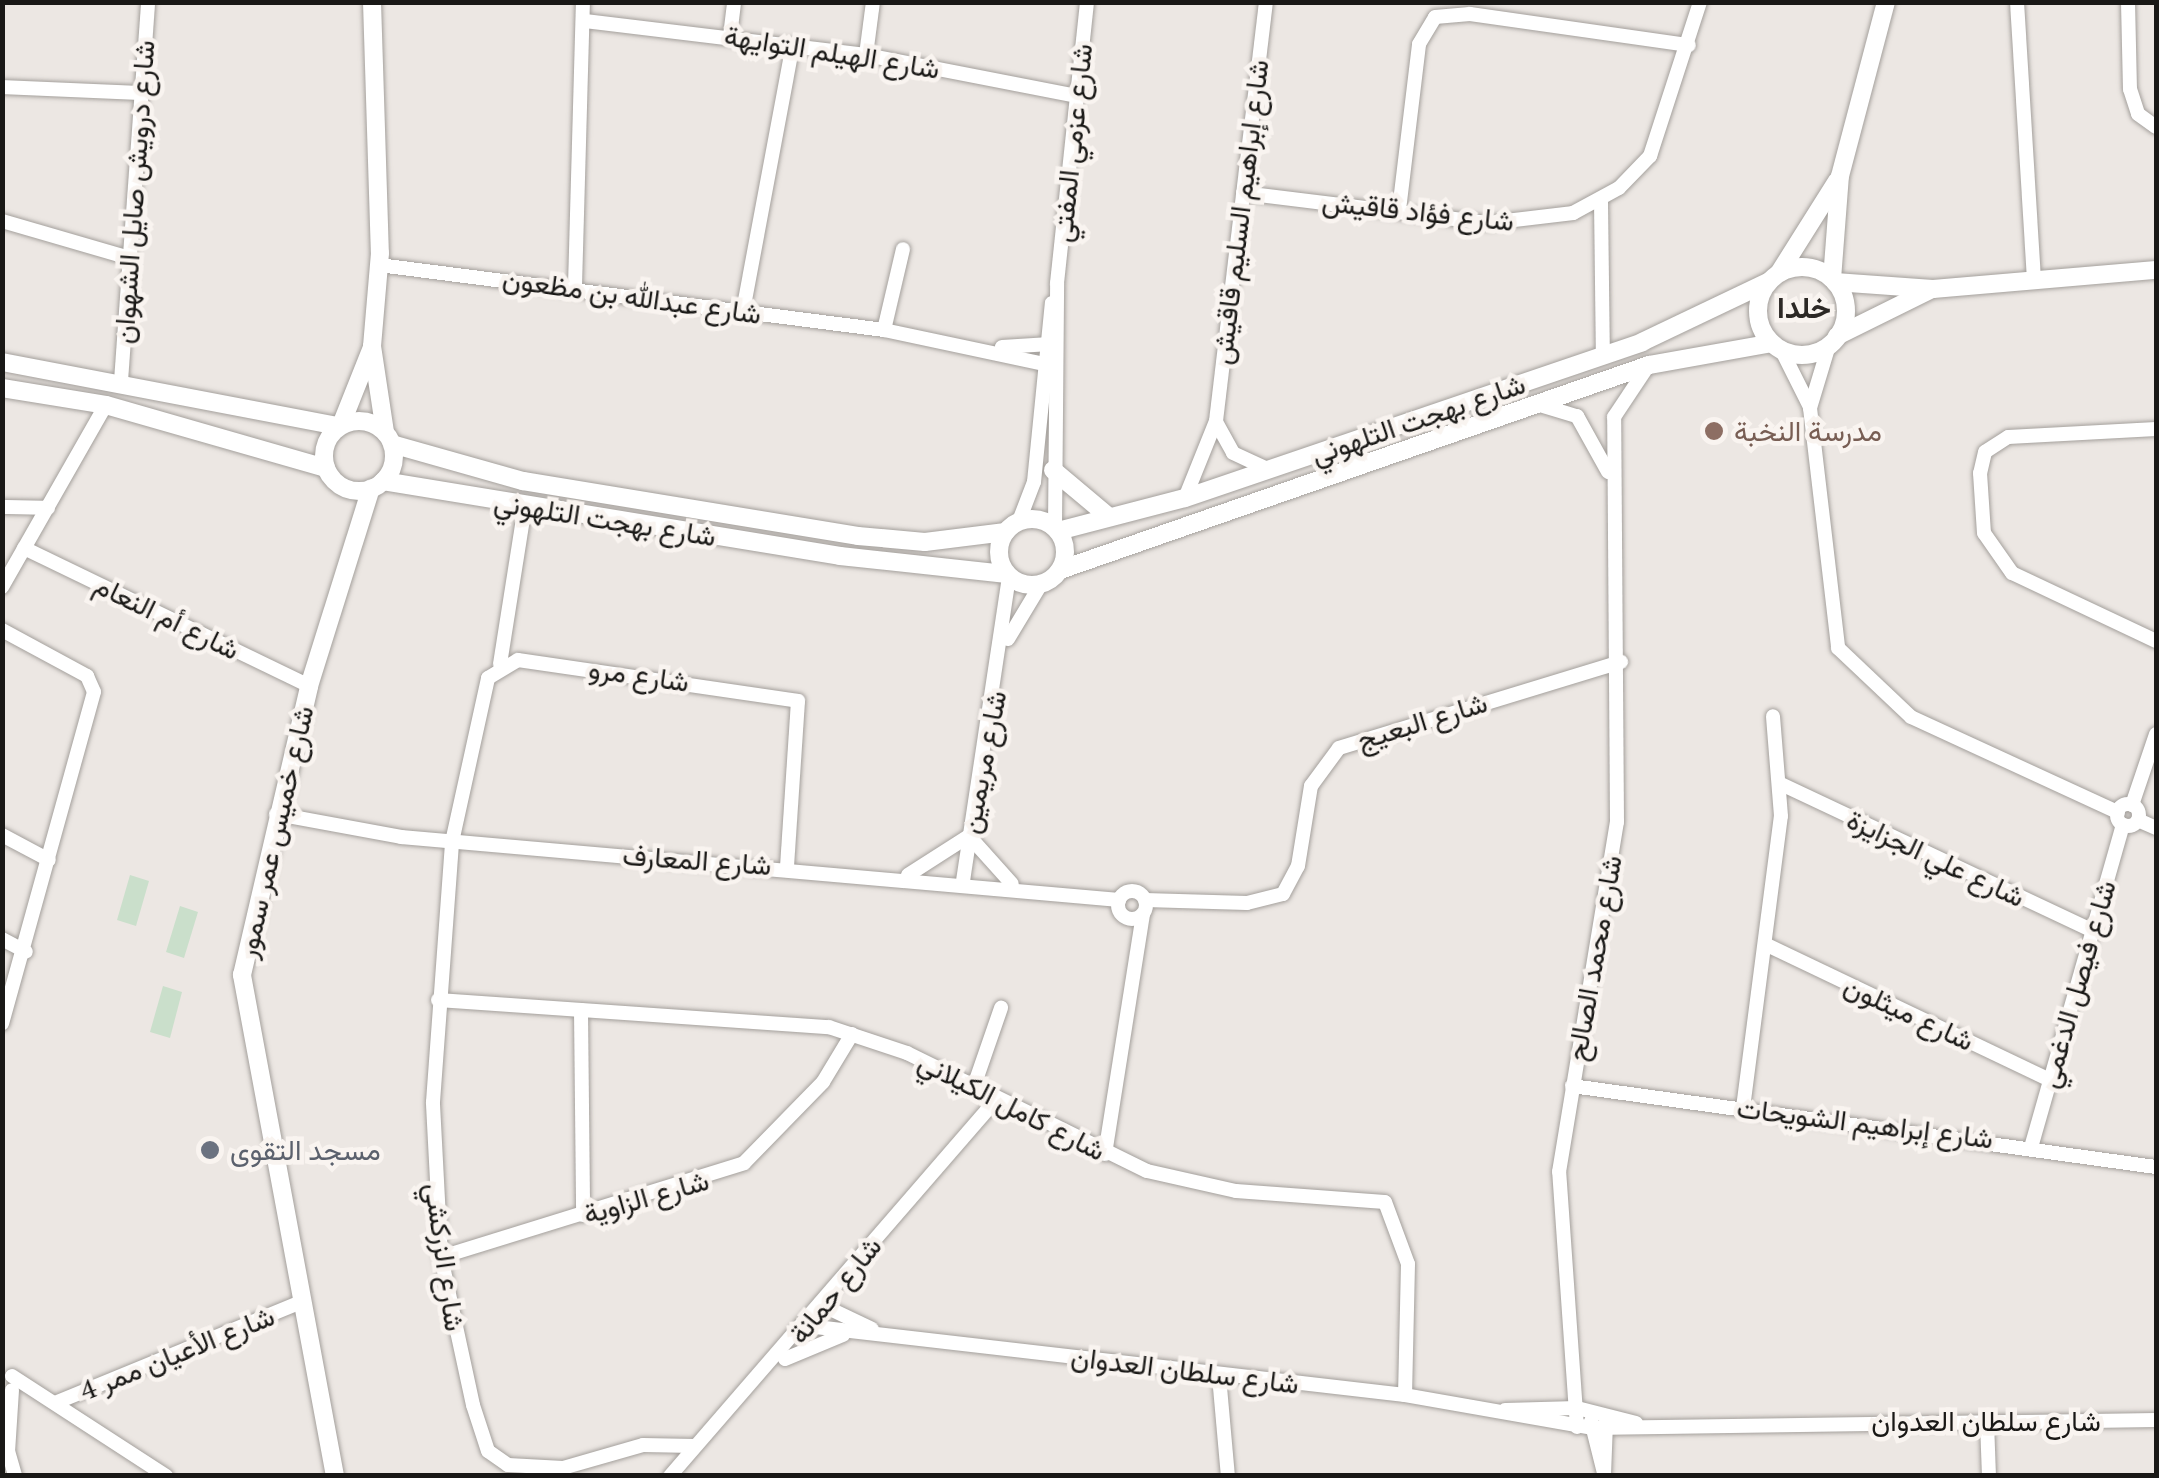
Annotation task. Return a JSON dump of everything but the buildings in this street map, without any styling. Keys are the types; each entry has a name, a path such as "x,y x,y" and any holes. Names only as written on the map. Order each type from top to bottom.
{"street":[{"name":"شارع درويش صايل الشهوان","path":"121,381 148,2"},
{"path":"2,388 106,405 326,468 344,488 376,485 388,438 372,346 379,265 372,2"},
{"path":"576,286 583,2"},
{"path":"730,36 734,2"},
{"path":"866,56 873,2"},
{"name":"شارع عزمي المفتي","path":"1012,526 1036,469 1087,2"},
{"name":"شارع إبراهيم السليم قاقيش","path":"1186,498 1206,466 1216,421 1266,2"},
{"name":"شارع فؤاد قاقيش","path":"1243,193 1509,224 1601,200 1650,156 1690,46 1700,2"},
{"path":"1810,408 1846,309 1834,280 1840,176 1886,2"},
{"path":"2017,2 2034,277"},
{"path":"2128,2 2130,89 2138,114 2156,127"},
{"path":"1399,210 1420,44 1435,17 1470,14 1690,46"},
{"name":"شارع الهيلم التوايهة","path":"585,21 730,36 866,56 1077,96"},
{"path":"742,311 793,45"},
{"path":"2,87 139,92"},
{"path":"1840,176 1773,278 1758,320 1777,346 1810,408 1830,626 1850,666 1911,716 2156,828"},
{"path":"1601,200 1603,355"},
{"path":"2,221 129,258"},
{"path":"884,330 903,249"},
{"name":"شارع عبدالله بن مظعون","path":"379,265 576,286 884,330 996,347 1047,366"},
{"path":"1773,278 1806,267 1834,280 1933,288 2156,270"},
{"name":"شارع بهجت التلهوني","path":"1057,529 1186,498 1603,355 1773,278"},
{"path":"1777,346 1806,354 1933,288"},
{"name":"شارع عبدالله بن مظعون","path":"996,347 1049,344"},
{"path":"326,468 325,445 340,426 372,346"},
{"name":"شارع بهجت التلهوني","path":"1060,570 1649,365 1777,346"},
{"path":"2,362 121,381 261,418 340,426 360,420 388,438"},
{"name":"شارع محمد الصالح","path":"1592,1428 1559,1188 1572,1086 1611,878 1621,662 1612,487 1617,405 1649,365"},
{"name":"شارع عزمي المفتي","path":"1047,366 1057,529"},
{"name":"شارع محمد الصالح","path":"1529,404 1576,416 1612,487"},
{"path":"2,586 106,405"},
{"path":"1216,421 1232,453 1269,470"},
{"path":"2156,429 2008,437 1985,452 1980,474 1984,533 2012,573 2156,642"},
{"name":"شارع بهجت التلهوني","path":"388,438 522,481 858,536 926,542 1012,526"},
{"path":"1053,470 1109,517"},
{"name":"شارع بهجت التلهوني","path":"376,485 1008,575"},
{"name":"شارع خميس عمر سمور","path":"335,1476 243,1006 244,944 309,686 376,485"},
{"path":"452,842 482,691 500,664 526,506"},
{"path":"2,507 48,508"},
{"path":"1012,526 1057,529 1060,570 1041,584 1008,575 999,553 1012,526"},
{"name":"شارع أم النعام","path":"24,548 309,686"},
{"name":"شارع مريمين","path":"963,881 1005,644 1008,575"},
{"name":"شارع مريمين","path":"1005,644 1041,584"},
{"path":"2,630 92,683 26,952 2,1023"},
{"name":"شارع البعيج","path":"1144,907 1247,903 1283,894 1298,866 1311,786 1340,748 1621,662"},
{"name":"شارع مرو","path":"500,664 798,701 787,866"},
{"path":"1743,1108 1767,945 1781,784 1773,716"},
{"name":"شارع فيصل الدغمي","path":"2032,1144 2124,814 2156,734"},
{"name":"شارع علي الجزايزة","path":"1781,784 2090,930"},
{"name":"شارع المعارف","path":"276,814 452,842 1017,886 1119,905"},
{"path":"2,836 49,860"},
{"path":"903,877 969,836 1017,886"},
{"name":"شارع الزركشي","path":"452,842 438,1000 432,1148 441,1257 488,1451 508,1465 560,1472 643,1445 695,1446"},
{"path":"1130,954 1119,905 1130,890 1144,907"},
{"path":"1119,905 1144,907"},
{"path":"1106,1154 1130,954 1144,907"},
{"path":"2,939 26,952"},
{"name":"شارع ميثلون","path":"1767,945 2050,1080"},
{"name":"شارع كامل الكيلاني","path":"438,1000 750,1016 852,1034 974,1086 994,1101 1106,1154 1236,1191 1386,1202 1408,1264 1405,1395"},
{"path":"974,1086 1000,1008"},
{"path":"581,1010 583,1215"},
{"name":"شارع الزاوية","path":"441,1257 744,1163 822,1082 852,1034"},
{"name":"شارع إبراهيم الشويحات","path":"1572,1086 2032,1144 2156,1167"},
{"name":"شارع حمانة","path":"670,1476 807,1326 994,1101"},
{"name":"شارع الأعيان ممر 4","path":"55,1403 300,1304"},
{"name":"شارع سلطان العدوان","path":"824,1306 872,1330"},
{"name":"شارع سلطان العدوان","path":"807,1326 852,1333 872,1330 1219,1376 1405,1395 1592,1428 1636,1423 2156,1420"},
{"path":"771,1367 852,1333"},
{"path":"1219,1376 1228,1476"},
{"path":"8,1452 8,1384 55,1403 166,1476"},
{"name":"شارع سلطان العدوان","path":"1498,1410 1590,1410 1636,1423"},
{"path":"1590,1410 1604,1474"},
{"path":"1987,1422 1989,1476"},
{"path":"2,1434 15,1476"}],"green space":[{"path":"130,875 149,881 136,926 117,920"},
{"path":"180,906 198,912 184,958 166,952"},
{"path":"163,986 182,992 170,1038 150,1032"}],"place":[{"name":"مدرسة النخبة","path":"1714,431"},
{"name":"مسجد التقوى","path":"210,1150"}],"district":[{"name":"خلدا","path":"1804,307"}]}
